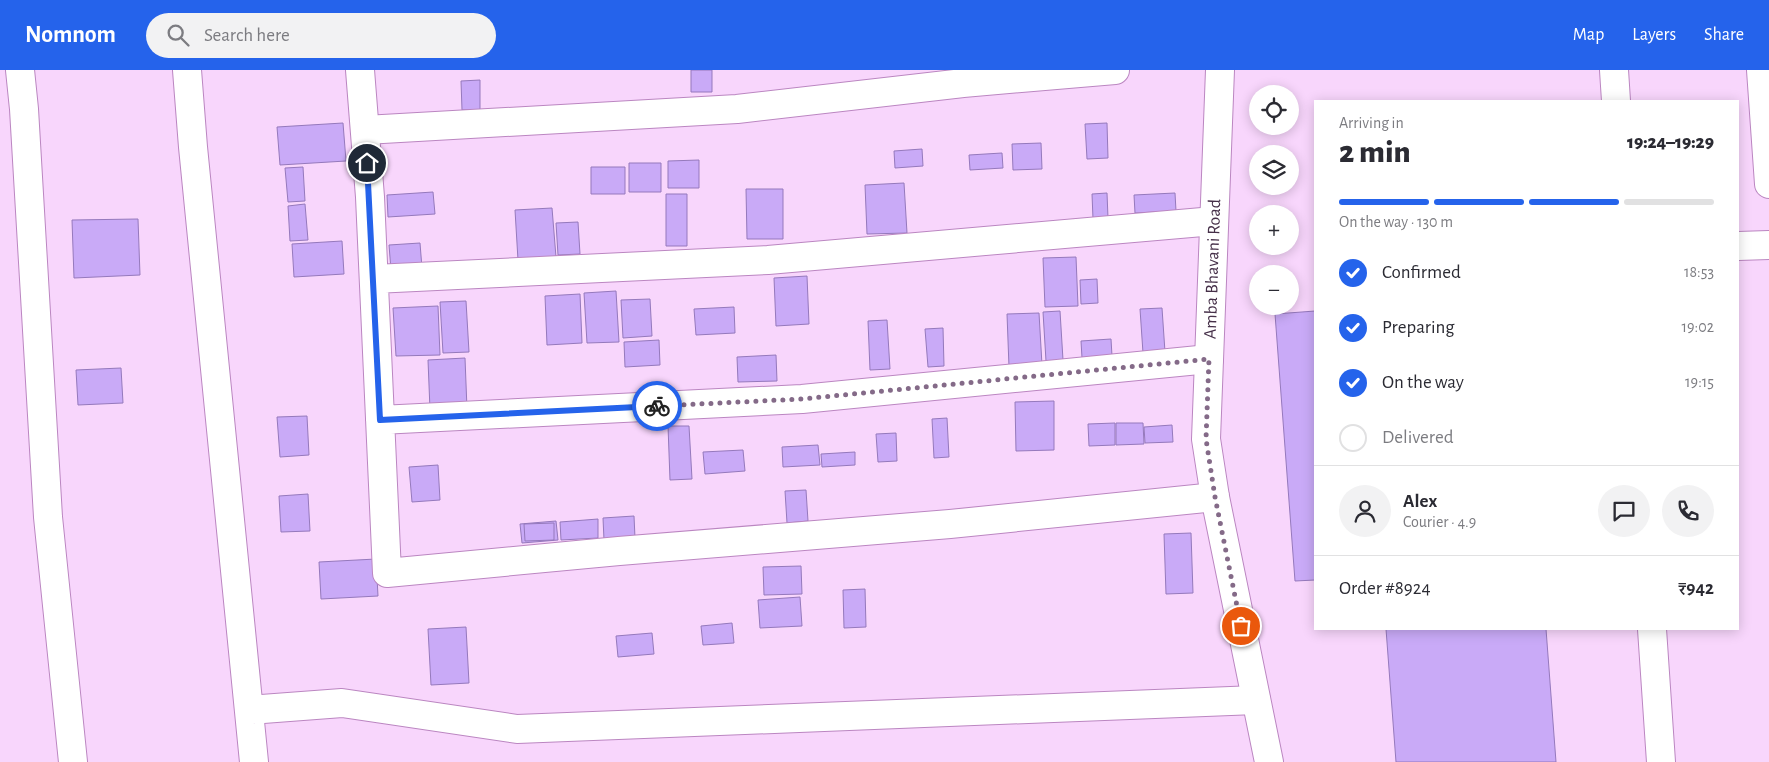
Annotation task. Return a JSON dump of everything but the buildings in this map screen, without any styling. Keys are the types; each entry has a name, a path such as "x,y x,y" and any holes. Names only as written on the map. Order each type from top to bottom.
{"street":[{"path":"20,70 24,109 48,517 73,762"},
{"path":"187,70 254,762"},
{"path":"360,70 370,197 387,574 629,550 950,524 1215,497"},
{"path":"365,130 737,109 963,84 1115,70"},
{"name":"Amba Bhavani Road","path":"1220,70 1206,439 1215,497 1269,762"},
{"path":"1614,70 1616,100"},
{"path":"1761,70 1769,184"},
{"path":"374,279 768,260 1214,221"},
{"path":"1739,246 1769,245"},
{"path":"380,420 802,399 1209,359"},
{"path":"1652,630 1661,762"},
{"path":"249,710 342,703 517,729 1256,700"}],"way so far":[{"path":"657,406 802,399 1209,359 1206,439 1215,497 1241,626"}],"route":[{"path":"367,163 380,420 657,406"}]}
